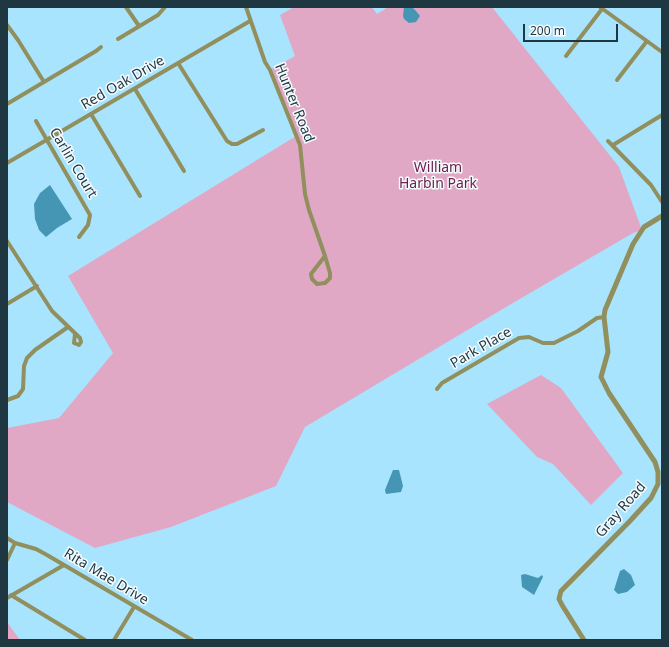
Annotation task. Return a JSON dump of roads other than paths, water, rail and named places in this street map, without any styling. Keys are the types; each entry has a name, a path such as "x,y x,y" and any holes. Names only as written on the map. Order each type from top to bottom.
{"street":[{"path":"126,7 139,26"},
{"path":"118,39 158,15 165,7"},
{"name":"Hunter Road","path":"246,7 250,21 300,145 306,194 325,256 330,278 325,283 317,284 312,279 311,274 325,256"},
{"path":"566,56 601,8 662,52"},
{"name":"Red Oak Drive","path":"7,163 250,21"},
{"path":"7,25 44,82"},
{"path":"617,80 647,41"},
{"path":"7,104 96,52 101,46"},
{"path":"178,63 227,142 237,144 263,130"},
{"path":"135,89 184,171"},
{"path":"91,114 140,196"},
{"path":"613,146 662,115"},
{"name":"Carlin Court","path":"36,121 90,215 88,225 79,237"},
{"path":"608,140 651,185 662,202"},
{"name":"Gray Road","path":"584,640 562,606 559,599 561,591 651,498 656,490 659,478 658,467 651,454 603,384 601,377 608,345 604,317 633,244 644,227 662,216"},
{"path":"7,241 52,311 75,334"},
{"path":"7,304 36,286"},
{"name":"Park Place","path":"437,389 442,383 519,338 529,337 543,343 554,343 578,331 596,318 604,317"},
{"path":"7,400 18,396 23,389 24,366 27,358 34,350 68,327"},
{"name":"Rita Mae Drive","path":"7,538 15,543 36,549 192,640"},
{"path":"7,560 15,543"},
{"path":"7,598 64,565"},
{"path":"11,596 85,640"},
{"path":"114,640 134,607"}],"water":[{"path":"404,7 412,7 420,16 416,22 409,23 404,19"},
{"path":"50,185 72,219 46,237 39,230 35,219 34,204 40,193"},
{"path":"393,470 399,470 403,486 401,492 386,494 385,490"},
{"path":"624,569 631,575 635,585 627,592 618,594 614,590 620,571"},
{"path":"525,574 538,578 542,575 543,577 534,595 522,587 521,575"}],"park label":[{"name":"William Harbin Park","path":"438,176"}]}
